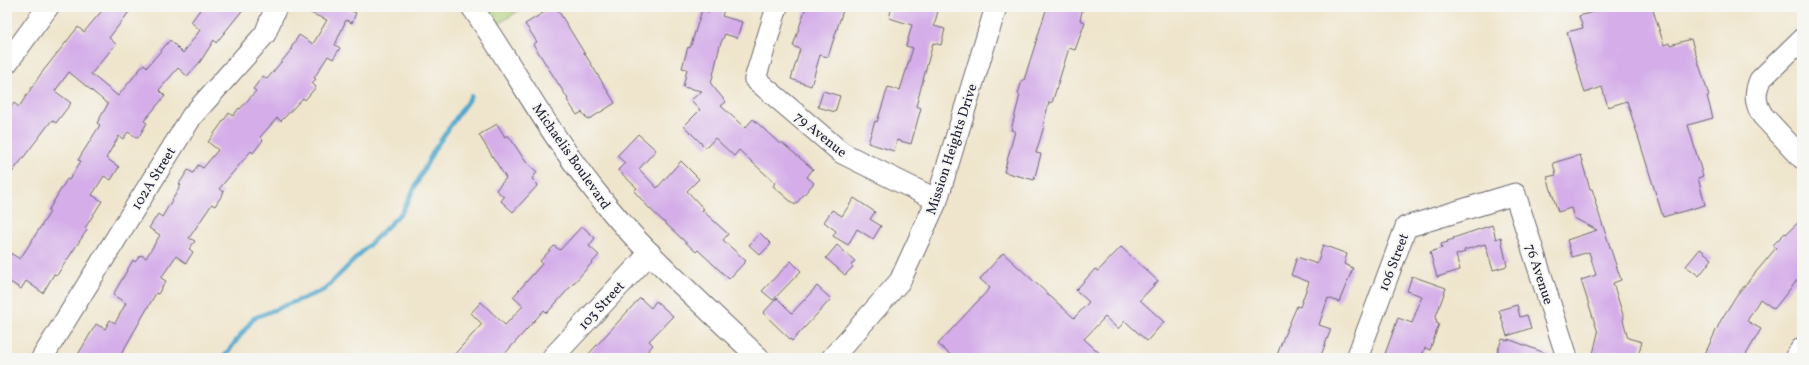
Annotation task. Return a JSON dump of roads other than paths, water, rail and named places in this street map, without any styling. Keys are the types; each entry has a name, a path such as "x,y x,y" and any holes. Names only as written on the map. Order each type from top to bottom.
{"street":[{"path":"7,62 48,7"},
{"name":"102A Street","path":"42,358 192,116 265,34 276,7"},
{"name":"Michaelis Boulevard","path":"472,7 577,168 617,218 650,253 758,358"},
{"name":"79 Avenue","path":"778,7 755,79 842,153 937,200"},
{"name":"Mission Heights Drive","path":"832,358 900,281 937,200 996,7"},
{"path":"1802,39 1760,80 1756,89 1755,100 1758,109 1763,116 1802,158"},
{"name":"76 Avenue","path":"1514,194 1565,356"},
{"name":"106 Street","path":"1357,358 1406,227 1514,194"},
{"name":"103 Street","path":"552,358 650,253"},
{"path":"1795,358 1802,348"}],"waterway":[{"path":"223,358 254,318 324,290 402,212 434,150 471,96"}]}
